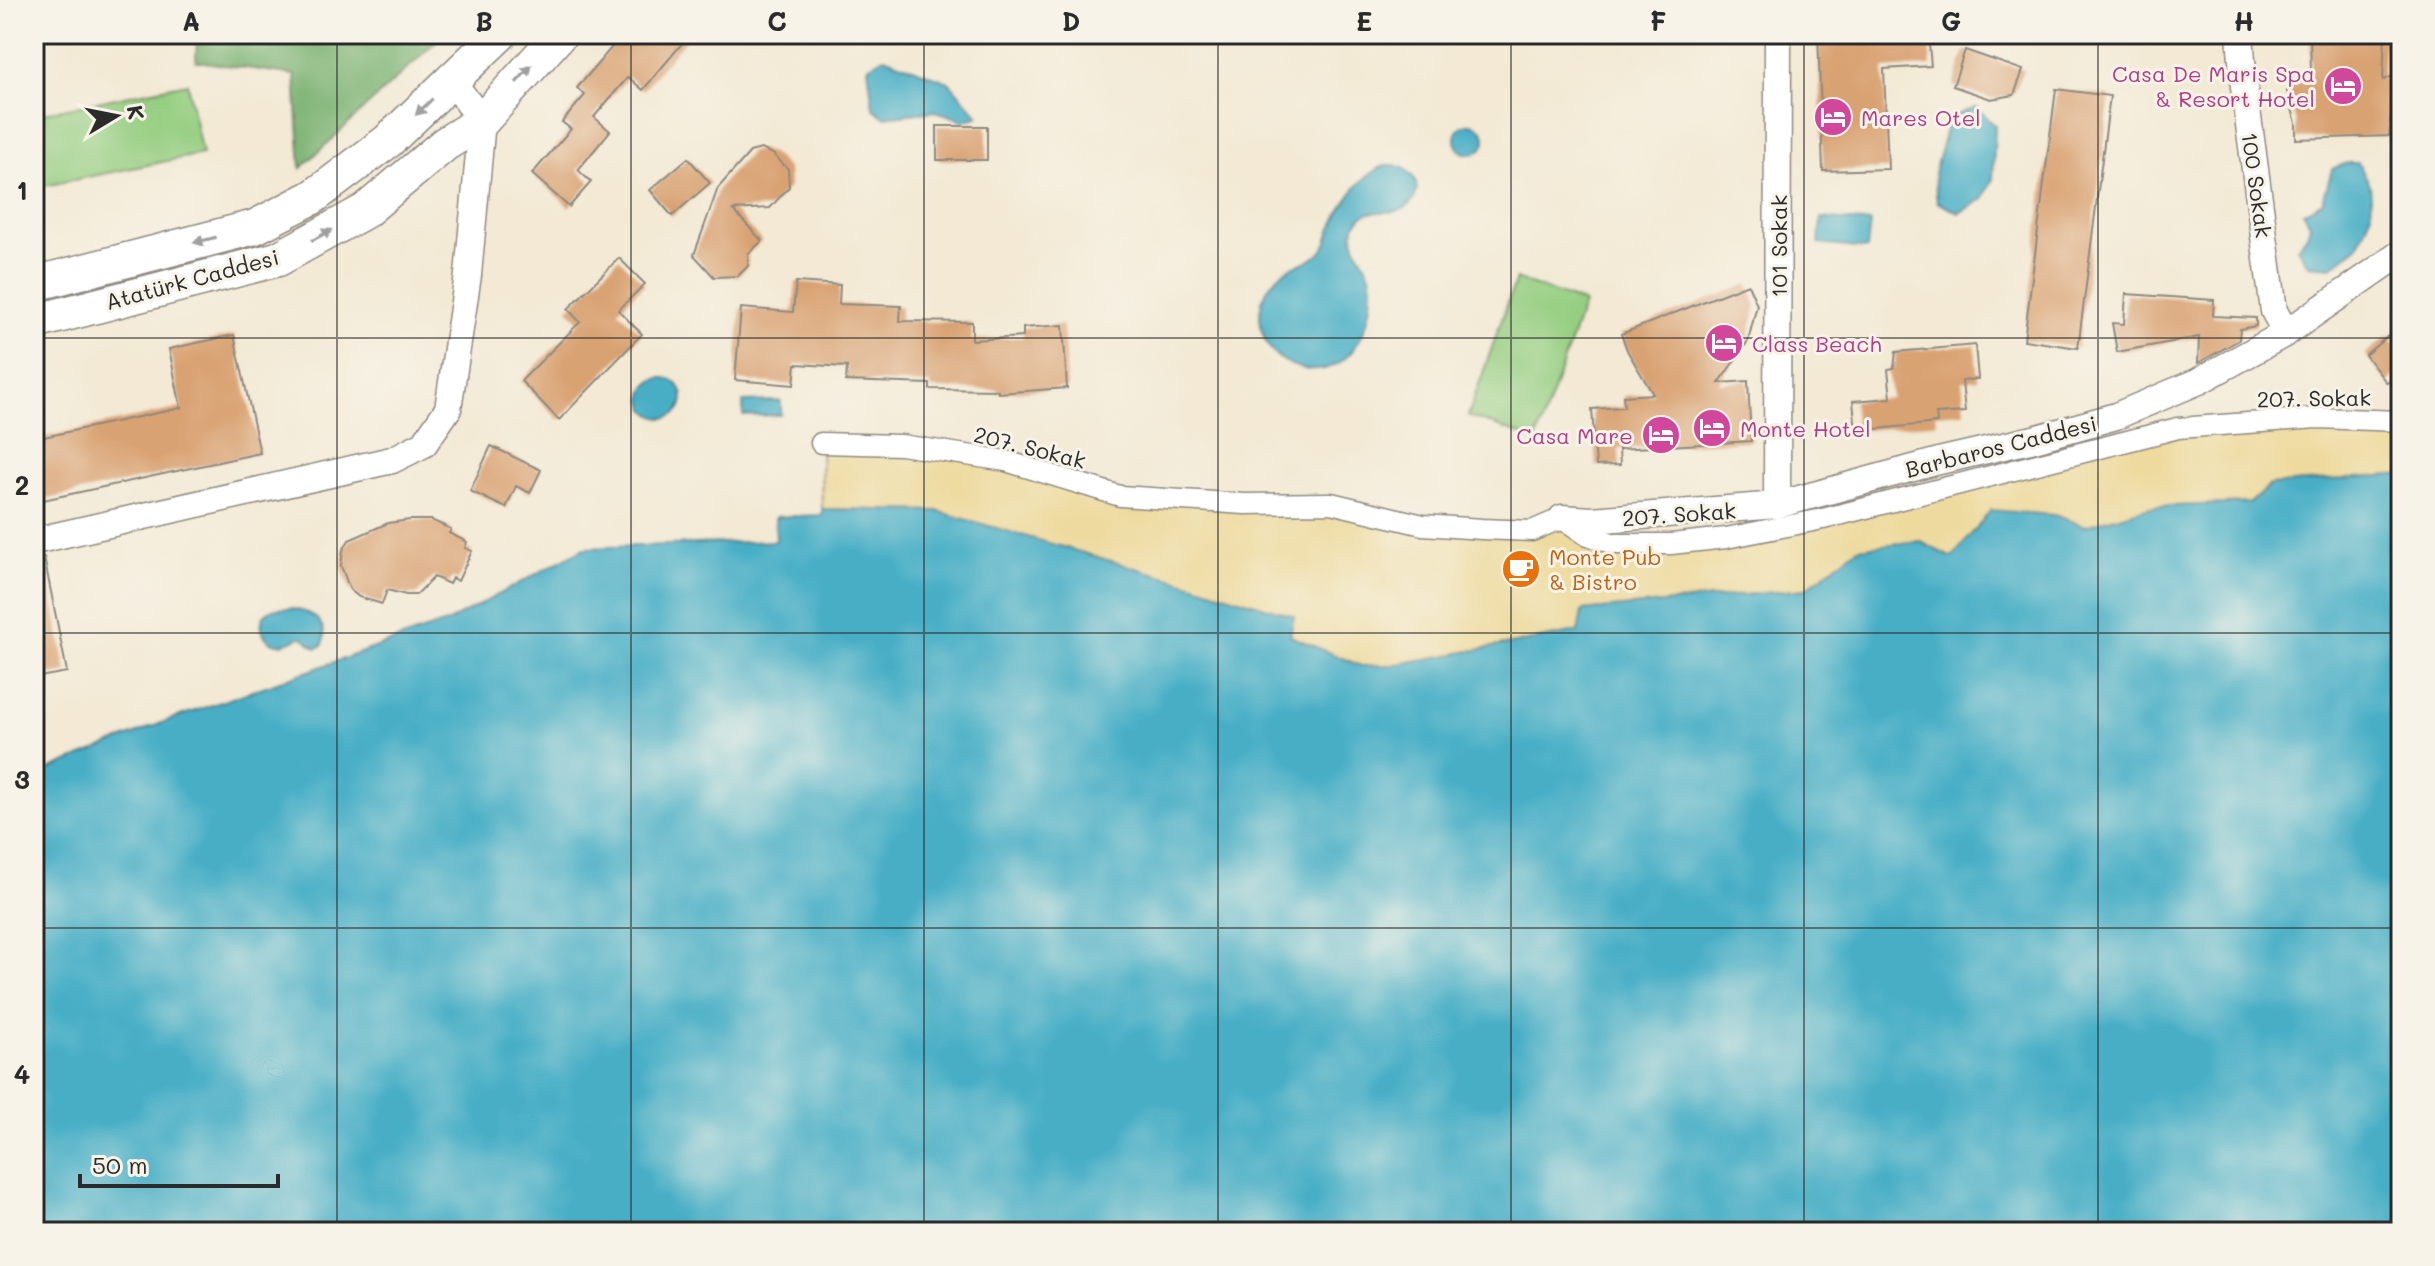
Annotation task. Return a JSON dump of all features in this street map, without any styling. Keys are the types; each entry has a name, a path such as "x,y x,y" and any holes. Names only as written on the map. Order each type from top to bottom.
{"street":[{"name":"Atatürk Caddesi","path":"34,284 255,227 313,197 388,141 500,34"},
{"name":"Atatürk Caddesi","path":"34,322 278,259 365,211 445,144 482,121 560,34"},
{"name":"101 Sokak","path":"1777,505 1778,34"},
{"name":"100 Sokak","path":"2240,34 2274,311 2286,333"},
{"path":"34,541 392,460 424,444 448,409 468,275 482,121 452,81"},
{"name":"Barbaros Caddesi","path":"1562,518 1592,520 1777,505 2116,416 2199,381 2286,333 2401,253"},
{"name":"207. Sokak","path":"821,443 901,445 1006,461 1120,496 1245,504 1331,503 1423,525 1482,529 1532,531 1562,518 1588,536 1616,544 1671,544 1726,538 1823,519 2178,428 2317,418 2401,421"}],"green space":[{"path":"197,34 444,34 301,168 295,75 196,61"},
{"path":"187,83 202,154 34,188 34,115"},
{"path":"1516,279 1584,303 1536,440 1468,416"}],"sand":[{"path":"2401,421 2401,475 2270,485 2250,503 2150,507 2085,526 2054,515 1952,558 1919,541 1858,548 1805,589 1583,611 1578,632 1392,665 1361,666 1290,636 1294,616 937,511 822,509 821,443 901,445 1120,496 1245,504 1482,529 1562,518 1588,535 1671,544 2178,428"}],"water":[{"path":"884,57 949,82 979,116 965,121 936,111 884,117 873,108 868,67"},
{"path":"1977,107 1995,126 1993,179 1983,199 1959,213 1937,202 1934,173 1949,118"},
{"path":"1470,124 1480,129 1485,139 1480,149 1470,154 1460,149 1455,139 1460,129"},
{"path":"2347,163 2358,163 2370,184 2372,212 2359,245 2332,267 2308,265 2297,247 2307,235 2310,224 2303,212 2323,201 2332,169"},
{"path":"1387,165 1408,171 1417,190 1410,204 1403,209 1364,215 1354,229 1356,248 1371,279 1372,298 1362,336 1352,352 1323,370 1304,369 1284,361 1269,347 1261,327 1260,309 1266,292 1284,272 1320,254 1354,190 1369,175"},
{"path":"1821,218 1870,223 1867,249 1819,244"},
{"path":"663,378 677,384 683,398 677,412 663,418 649,412 643,398 649,384"},
{"path":"781,401 781,415 743,416 743,402"},
{"path":"2401,475 2401,1232 34,1232 34,776 169,720 448,622 584,548 776,541 775,517 822,515 822,509 937,511 1294,616 1290,636 1361,666 1392,665 1578,632 1582,611 1805,589 1858,548 1919,541 1952,558 1991,510 2054,515 2085,526 2150,507 2250,503 2270,485"},
{"path":"291,608 317,619 323,630 323,645 316,648 303,637 282,644 272,643 264,635 262,624 266,614 273,609"}],"building":[{"path":"623,34 690,34 643,90 628,77 594,117 610,131 578,170 591,182 569,207 532,174 571,129 562,122 585,95 577,88"},
{"path":"1818,34 1928,34 1931,66 1884,69 1888,169 1823,171"},
{"name":"Casa De Maris Spa & Resort Hotel","path":"2310,34 2385,34 2383,80 2394,76 2389,136 2296,139 2296,123 2287,91 2311,73"},
{"path":"1965,50 2023,70 2014,95 1991,99 1953,86"},
{"path":"2056,89 2110,96 2078,348 2024,340"},
{"path":"937,126 987,126 987,160 937,160"},
{"path":"761,149 773,154 788,169 789,187 770,208 733,210 762,241 748,254 748,266 738,276 714,277 694,255 718,188 750,152"},
{"path":"688,158 710,183 672,216 650,190"},
{"path":"619,258 645,284 618,310 642,334 559,420 521,381 580,322 568,309"},
{"path":"796,282 840,285 839,304 901,306 900,321 972,322 972,340 1023,337 1023,328 1063,325 1067,388 998,393 998,390 930,389 930,384 846,381 847,367 796,364 794,385 735,380 741,308 793,312"},
{"path":"1748,284 1757,305 1748,341 1719,383 1748,381 1751,441 1619,449 1620,465 1596,466 1592,409 1624,407 1623,396 1653,394 1621,334"},
{"path":"2126,294 2214,300 2213,316 2256,318 2256,326 2240,329 2239,340 2198,363 2199,337 2117,352 2112,323 2124,324"},
{"path":"234,335 260,453 34,502 34,439 181,408 169,349"},
{"path":"2388,336 2401,351 2401,371 2387,383 2365,355"},
{"path":"1975,345 1978,379 1962,381 1965,412 1936,414 1937,423 1856,431 1853,401 1891,398 1888,369 1894,368 1896,352"},
{"path":"491,446 541,470 530,493 516,486 506,508 470,491"},
{"path":"431,520 451,529 449,533 467,542 465,548 472,551 458,581 452,578 449,584 434,577 416,595 387,590 382,604 359,597 350,590 341,566 343,550 349,540 388,523"},
{"path":"44,557 67,672 34,678 34,558"}],"place":[{"name":"Casa De Maris Spa & Resort Hotel","path":"2343,86"},
{"name":"Mares Otel","path":"1833,117"},
{"name":"Class Beach","path":"1724,343"},
{"name":"Monte Hotel","path":"1712,428"},
{"name":"Casa Mare","path":"1661,435"},
{"name":"Monte Pub & Bistro","path":"1521,569"}]}
